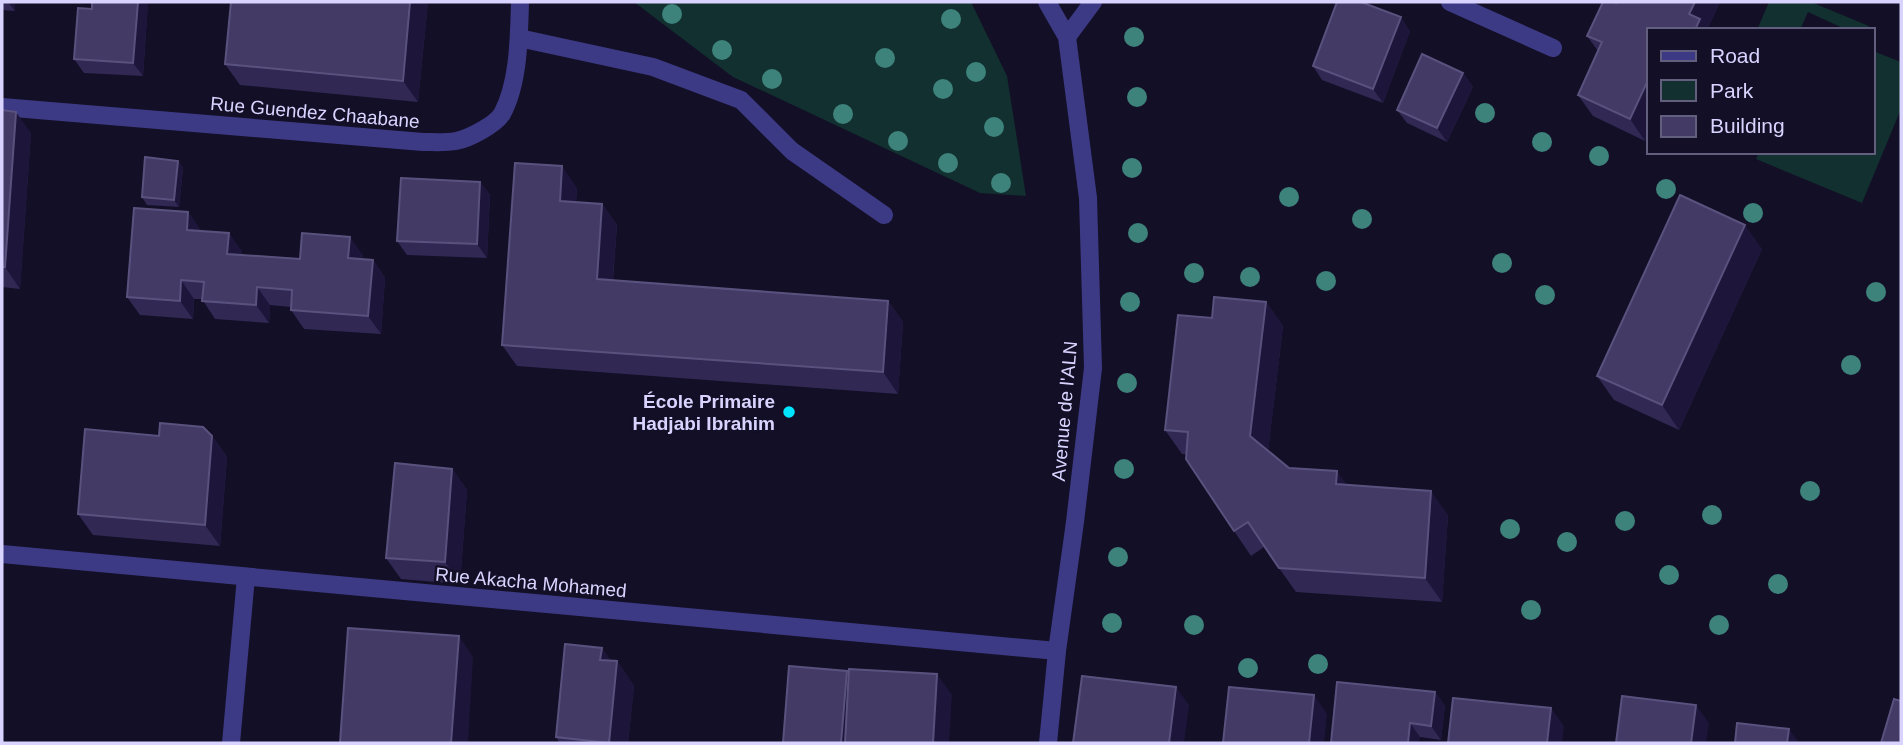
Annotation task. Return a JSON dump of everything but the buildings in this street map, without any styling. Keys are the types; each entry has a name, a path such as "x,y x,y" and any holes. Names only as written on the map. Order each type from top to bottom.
{"street":[{"name":"Rue Guendez Chaabane","path":"2,107 423,142 457,141 485,129 501,116 510,92 519,38 520,2"},
{"name":"Avenue de l'ALN","path":"1047,2 1067,37 1087,198 1093,368 1048,743"},
{"path":"1067,37 1093,2"},
{"path":"1450,2 1553,48"},
{"path":"519,38 653,67 741,100 792,151 884,215"},
{"name":"Rue Akacha Mohamed","path":"2,554 1057,651"},
{"path":"231,743 246,577"}],"green space":[{"path":"634,2 971,2 1007,76 1026,196 980,193 733,77"},
{"path":"1769,2 1811,2 1869,26 1843,28 1808,12 1801,28 1758,28"},
{"path":"1875,52 1901,62 1901,109 1862,203 1756,159 1758,154 1875,154"}],"place":[{"name":"École Primaire Hadjabi Ibrahim","path":"789,412"}]}
